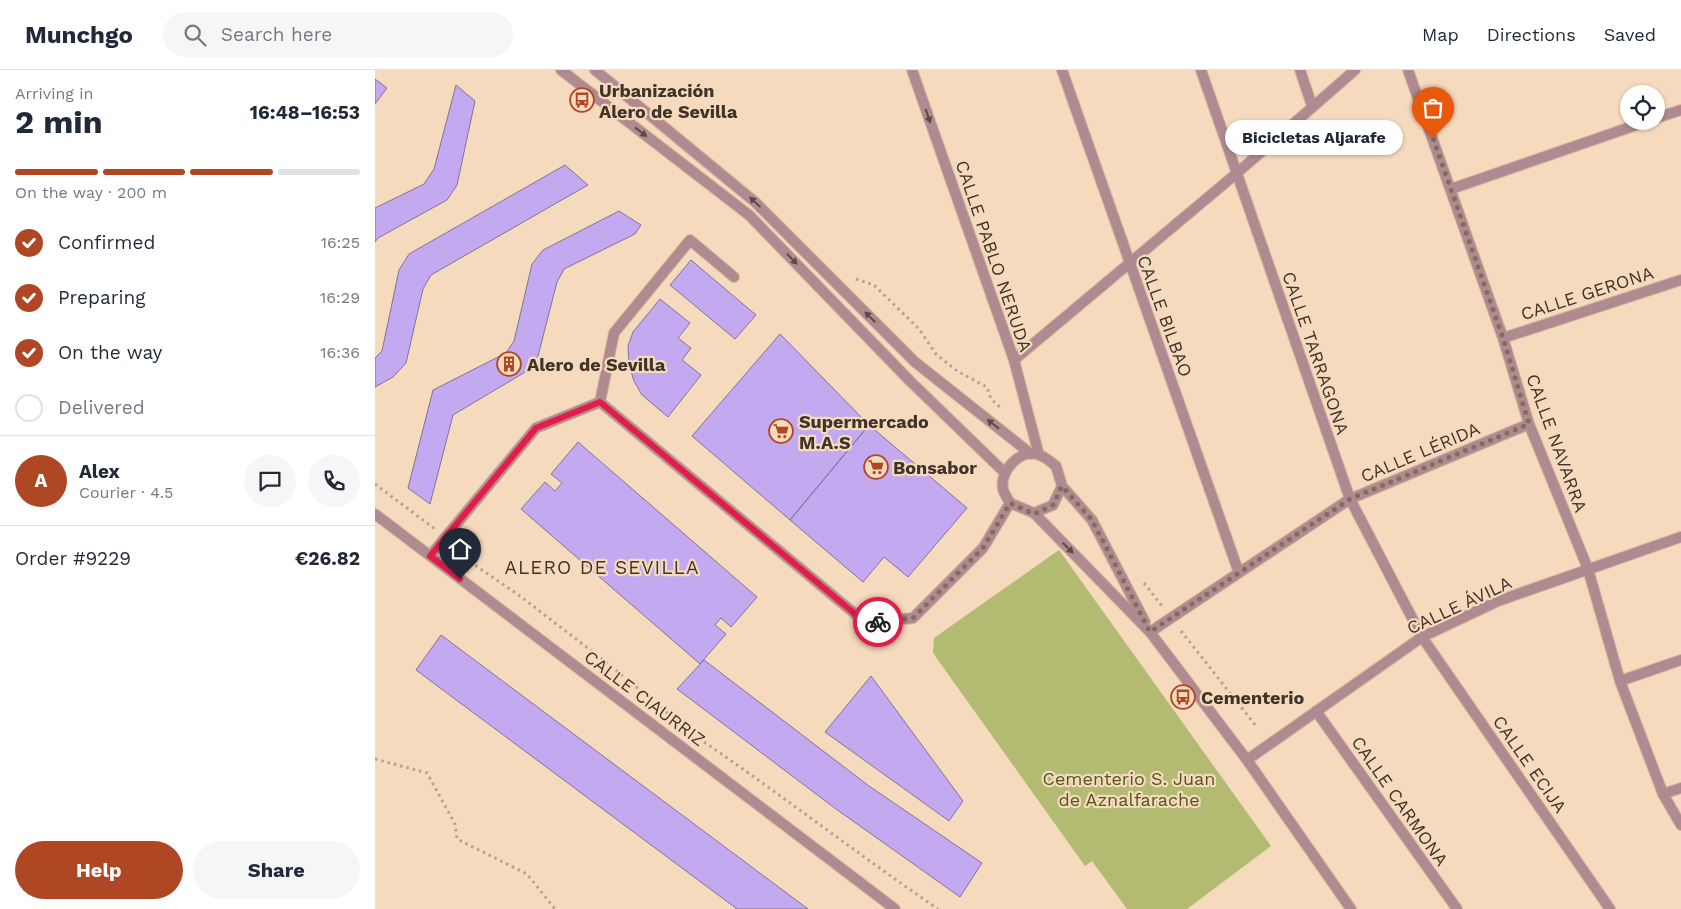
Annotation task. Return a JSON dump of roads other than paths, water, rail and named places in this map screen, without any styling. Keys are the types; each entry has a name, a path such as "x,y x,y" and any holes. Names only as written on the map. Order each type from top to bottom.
{"street":[{"path":"561,70 749,215 910,381 1005,472"},
{"path":"595,70 755,202 915,362 1035,454 1056,466 1062,486 1092,520 1150,632"},
{"name":"CALLE PABLO NERUDA","path":"912,70 1014,360 1035,454"},
{"name":"CALLE BILBAO","path":"1062,70 1239,572"},
{"name":"CALLE TARRAGONA","path":"1201,70 1350,499 1422,636"},
{"path":"1300,70 1312,106"},
{"path":"1014,360 1237,173 1355,70"},
{"name":"CALLE NAVARRA","path":"1408,70 1503,338 1529,424 1589,569 1620,681 1663,794 1681,825"},
{"path":"1665,115 1681,110"},
{"path":"1451,189 1622,130"},
{"path":"600,402 614,333 690,240 734,277"},
{"name":"CALLE GERONA","path":"1503,338 1681,280"},
{"path":"600,402 866,623 913,618 983,548 1010,503"},
{"path":"430,556 536,428 600,402"},
{"name":"CALLE LÉRIDA","path":"1150,632 1350,499 1529,424"},
{"path":"1035,454 1015,459 1005,472 1003,489 1010,503 1034,514 1150,632 1247,760 1351,909"},
{"path":"1034,514 1053,505 1062,486"},
{"name":"CALLE CIAURRIZ","path":"375,514 895,909"},
{"name":"CALLE ÁVILA","path":"1247,760 1422,636 1498,601 1681,537"},
{"name":"CALLE ECIJA","path":"1422,636 1610,909"},
{"path":"1620,681 1681,660"},
{"name":"CALLE CARMONA","path":"1316,711 1457,909"},
{"path":"1663,794 1681,788"}],"place":[{"name":"Urbanización Alero de Sevilla","path":"582,100"},
{"name":"Bicicletas Aljarafe","path":"1433,138"},
{"name":"Alero de Sevilla","path":"509,364"},
{"name":"Supermercado M.A.S","path":"781,431"},
{"name":"Bonsabor","path":"876,467"},
{"name":"Cementerio","path":"1183,697"}],"district":[{"name":"ALERO DE SEVILLA","path":"602,567"}],"park label":[{"name":"Cementerio S. Juan de Aznalfarache","path":"1129,788"}]}
